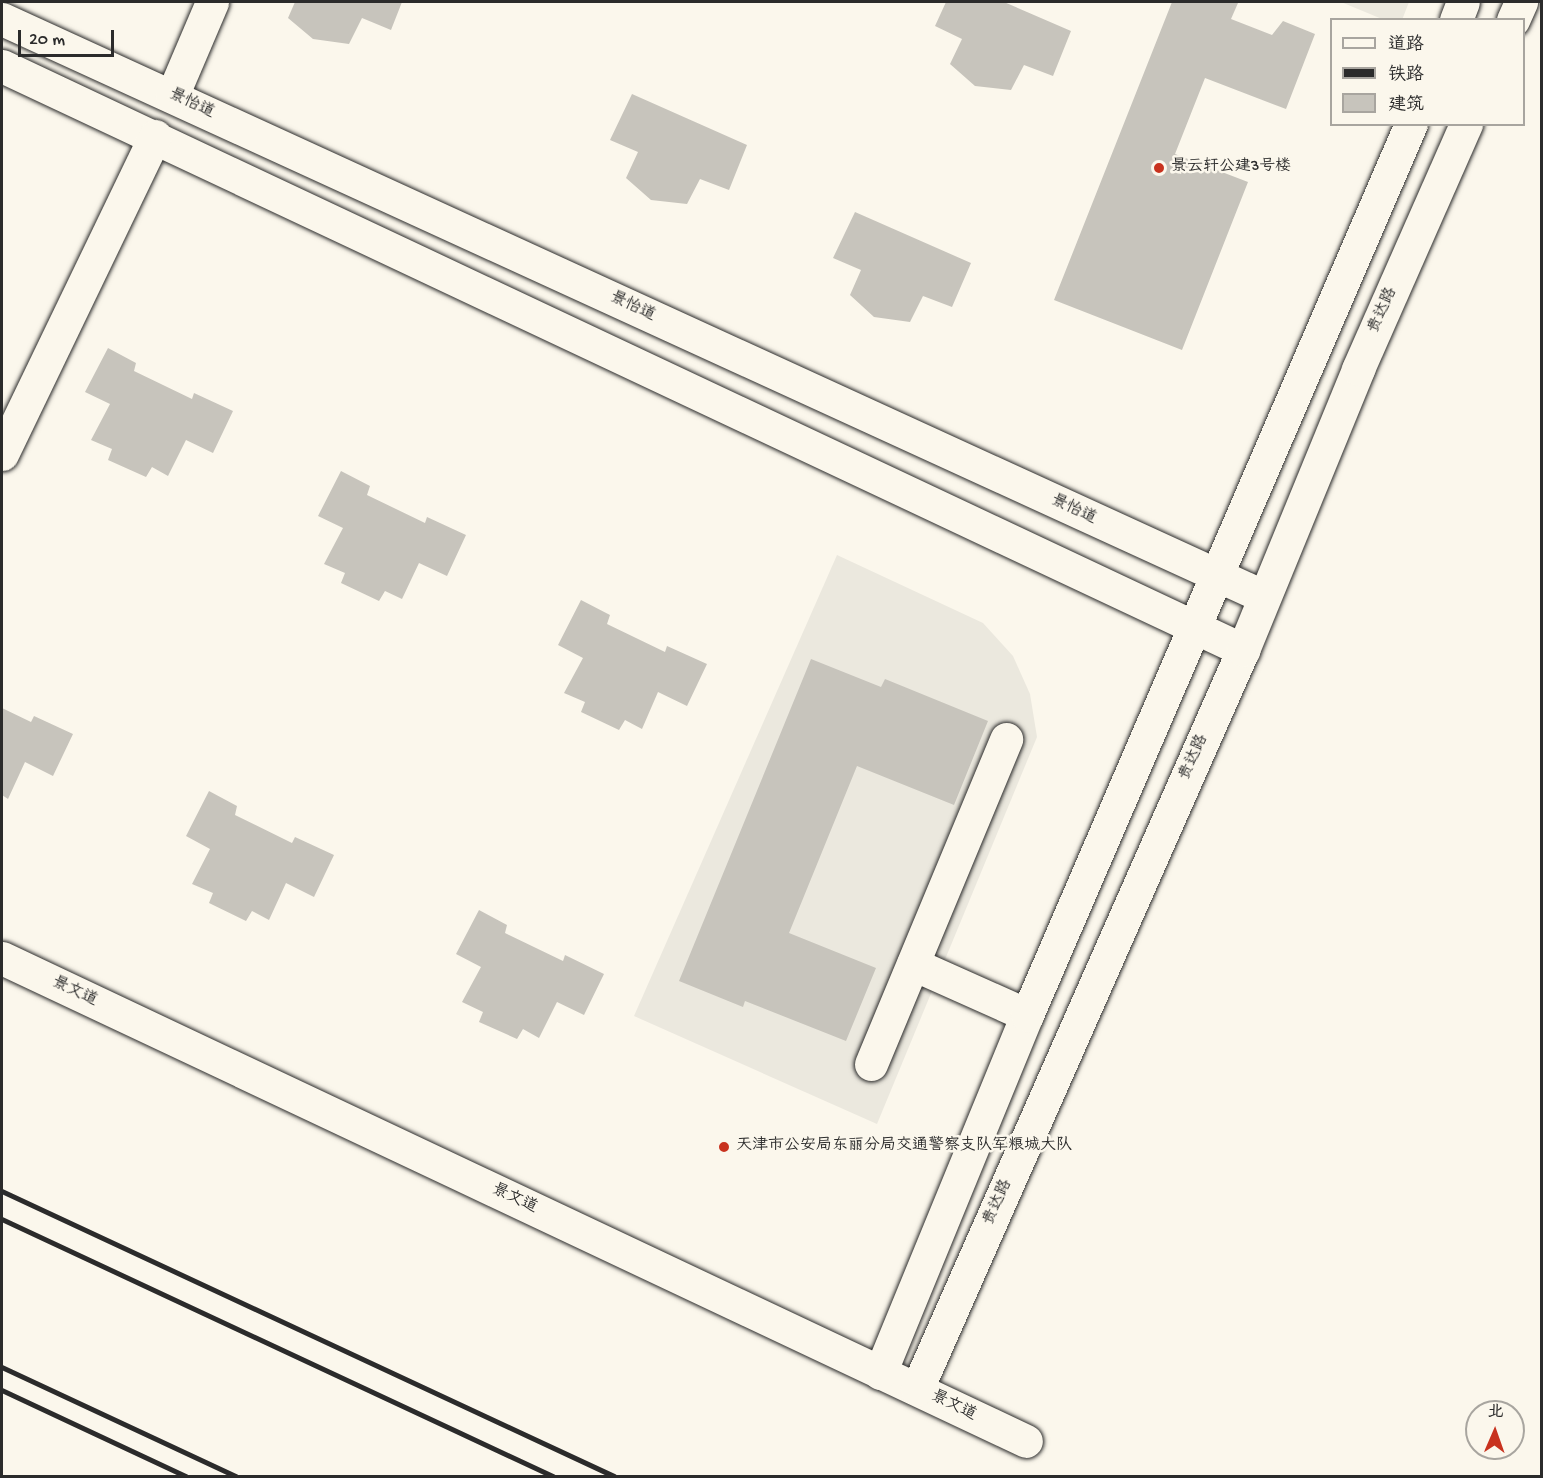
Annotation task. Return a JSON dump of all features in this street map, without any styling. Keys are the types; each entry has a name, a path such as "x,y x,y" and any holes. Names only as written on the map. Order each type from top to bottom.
{"street":[{"path":"172,96 212,2"},
{"path":"1457,18 1463,2"},
{"path":"1514,18 1521,2"},
{"name":"景怡道","path":"2,19 1217,578 1263,596"},
{"path":"2,66 155,136 1243,650"},
{"path":"880,1373 1027,1015 1410,126"},
{"name":"贵达路","path":"917,1389 1243,650 1263,596 1465,126"},
{"path":"2,454 155,136"},
{"path":"871,1064 1006,739"},
{"name":"景文道","path":"2,958 1026,1441"},
{"path":"913,964 1027,1015"}],"shaded area":[{"path":"1341,2 1409,2 1403,18 1380,18"},
{"path":"837,555 983,623 1013,656 1030,694 1037,737 877,1124 634,1016"}],"building":[{"path":"295,2 402,2 391,30 362,18 349,44 313,39 288,18"},
{"path":"946,2 1004,2 1071,31 1053,76 1024,65 1011,90 975,86 950,64 962,39 935,26"},
{"name":"景云轩公建3号楼","path":"1172,2 1238,3 1231,19 1272,35 1283,21 1315,34 1286,109 1205,78 1175,154 1248,182 1182,350 1054,300"},
{"path":"632,94 747,145 729,190 700,179 687,204 651,200 626,178 638,152 610,140"},
{"path":"855,212 971,263 952,307 923,296 910,322 874,317 850,295 861,270 833,258"},
{"path":"108,348 136,363 134,371 192,399 194,393 233,411 213,453 186,440 168,476 152,467 146,477 108,460 112,449 91,440 110,404 85,392"},
{"path":"341,471 370,486 367,495 425,523 427,517 466,535 447,576 419,563 402,599 385,591 379,601 341,583 345,573 324,564 343,528 318,516"},
{"path":"581,600 610,615 607,624 665,652 667,646 707,664 687,706 658,692 642,729 625,720 619,730 581,712 585,702 564,693 583,658 558,645"},
{"path":"811,659 881,687 885,679 988,721 954,805 857,766 789,933 876,968 846,1041 745,1001 743,1007 679,981"},
{"path":"2,708 31,722 34,716 73,734 53,776 25,762 8,799 2,795"},
{"path":"209,791 237,806 235,815 292,843 295,837 334,855 314,897 286,883 269,920 252,911 246,921 209,903 213,893 192,884 210,849 186,836"},
{"path":"479,910 507,925 505,933 563,961 565,955 604,974 584,1015 557,1002 539,1038 523,1029 517,1039 479,1022 483,1012 462,1002 481,967 456,954"}],"railway":[{"path":"2,1191 614,1476"},
{"path":"2,1219 553,1476"},
{"path":"2,1367 236,1476"},
{"path":"2,1390 186,1476"}],"place":[{"name":"景云轩公建3号楼","path":"1159,168"},
{"name":"天津市公安局东丽分局交通警察支队军粮城大队","path":"724,1147"}]}
